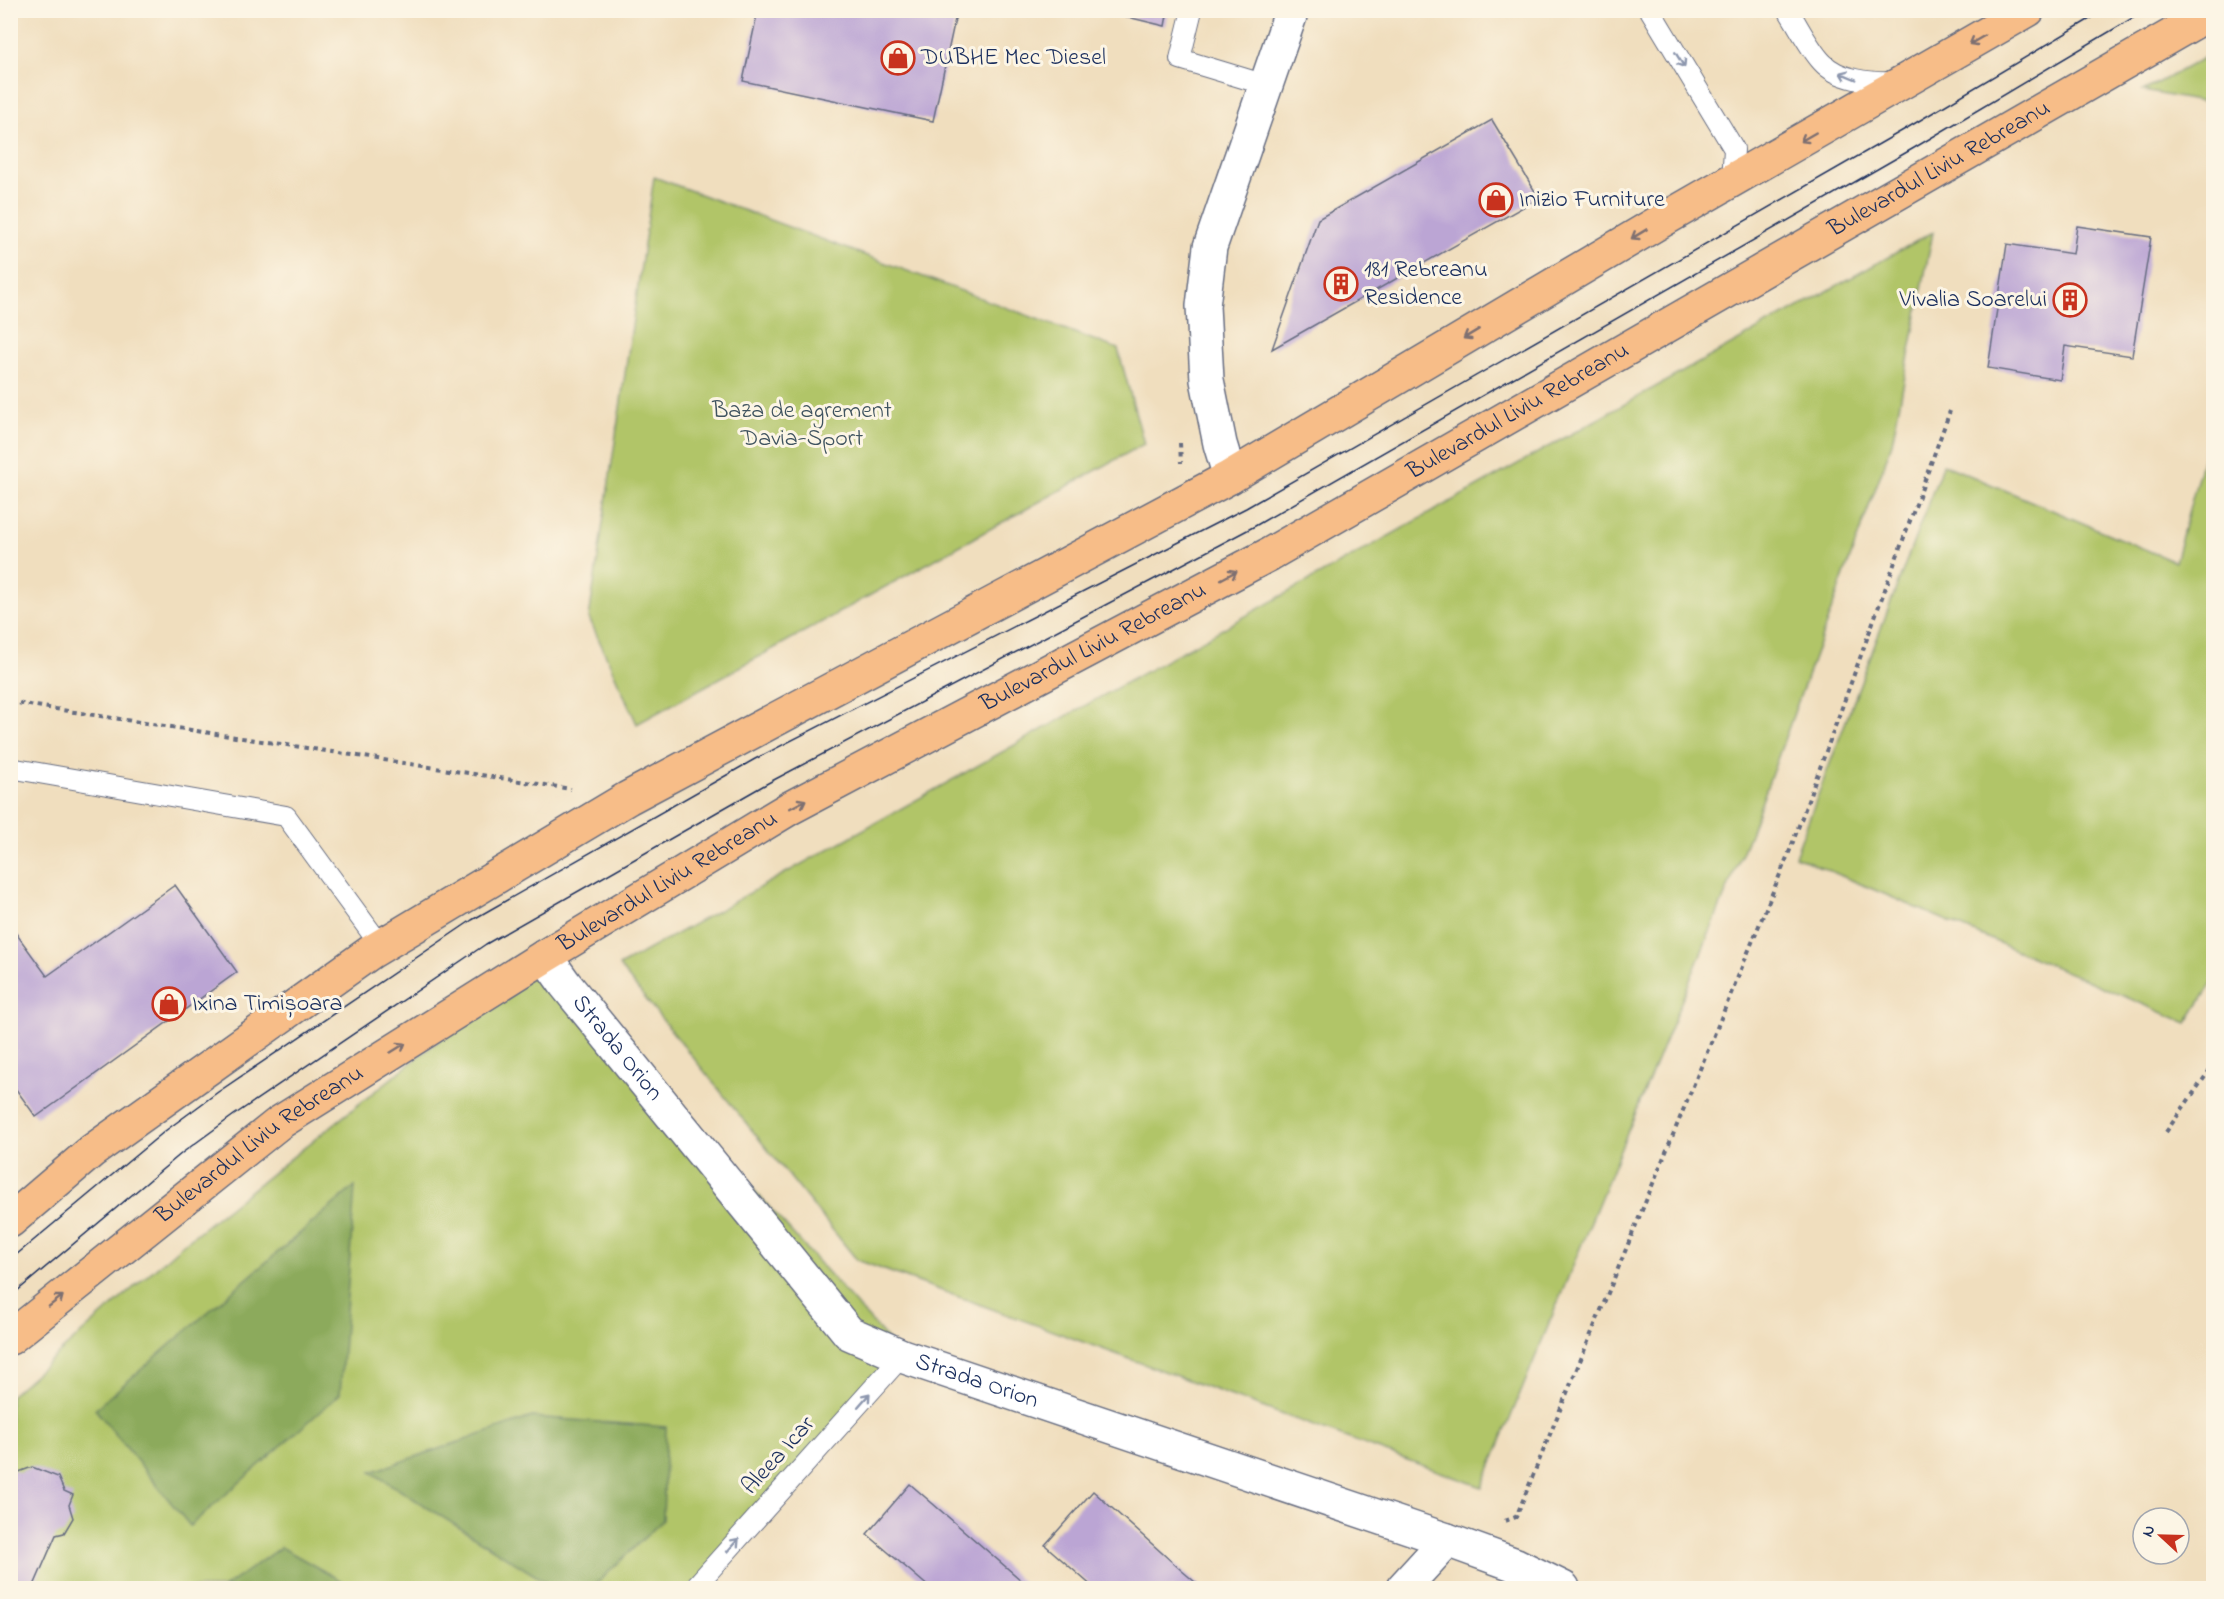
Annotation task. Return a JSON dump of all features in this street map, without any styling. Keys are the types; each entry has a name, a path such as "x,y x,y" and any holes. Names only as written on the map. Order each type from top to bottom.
{"main road":[{"path":"10,1221 92,1151 381,946 628,798 1230,477 1732,180 2028,10"},
{"name":"Bulevardul Liviu Rebreanu","path":"10,1338 279,1123 545,956 790,808 1270,554 2214,11"}],"street":[{"path":"1230,477 1220,444 1208,380 1203,306 1210,247 1292,10"},
{"name":"Strada Orion","path":"545,956 565,984 849,1333 902,1356 1447,1540 1516,1565 1563,1588"},
{"path":"1403,1588 1447,1540"}],"lane":[{"path":"1192,10 1180,59 1266,85"},
{"path":"1650,10 1734,149 1732,180"},
{"path":"1788,10 1823,63 1854,79 1873,83 1905,82"},
{"path":"10,768 286,816 381,946"},
{"name":"Aleea Icar","path":"694,1588 902,1356"}],"path":[{"path":"1447,1540 1516,1517 1791,850 1950,411"},
{"path":"10,702 628,798"},
{"path":"2166,1132 2214,1064"}],"green space":[{"path":"2213,53 2213,104 2143,91"},
{"name":"Baza de agrement Davia-Sport","path":"654,177 1118,349 1144,444 637,724 589,618"},
{"path":"1933,232 1892,443 1750,834 1482,1487 857,1260 619,966"},
{"path":"2213,421 2214,980 2187,1023 1795,856 1943,464 2175,562"},
{"path":"545,956 902,1356 694,1588 11,1588 10,1396 182,1245"},
{"path":"355,1186 340,1394 190,1526 95,1409"},
{"path":"532,1417 666,1427 663,1520 592,1588 555,1588 371,1472"},
{"path":"281,1547 354,1588 223,1588"}],"building":[{"path":"758,10 957,10 933,121 743,81"},
{"path":"1120,10 1168,10 1165,26 1119,15"},
{"name":"181 Rebreanu Residence","path":"1492,120 1539,198 1272,349 1318,219"},
{"name":"Vivalia Soarelui","path":"2077,226 2151,237 2132,356 2065,346 2060,380 1988,368 2007,244 2073,254"},
{"path":"175,885 237,972 36,1117 10,1081 10,925 47,976"},
{"path":"32,1467 58,1477 64,1491 73,1495 69,1505 73,1518 64,1533 56,1535 33,1588 10,1588 10,1468 19,1472"},
{"path":"910,1484 1029,1587 930,1588 867,1534"},
{"path":"1093,1491 1202,1588 1094,1588 1045,1545"}],"tram line":[{"path":"10,1260 165,1131 218,1092 472,920 755,759 1246,508 1907,128 2105,10"},
{"path":"10,1297 182,1153 234,1115 486,944 768,783 1255,526 1914,148 2146,10"}],"place":[{"name":"DUBHE Mec Diesel","path":"898,58"},
{"name":"Inizio Furniture","path":"1496,200"},
{"name":"181 Rebreanu Residence","path":"1341,284"},
{"name":"Vivalia Soarelui","path":"2070,300"},
{"name":"Ixina Timișoara","path":"169,1004"}]}
